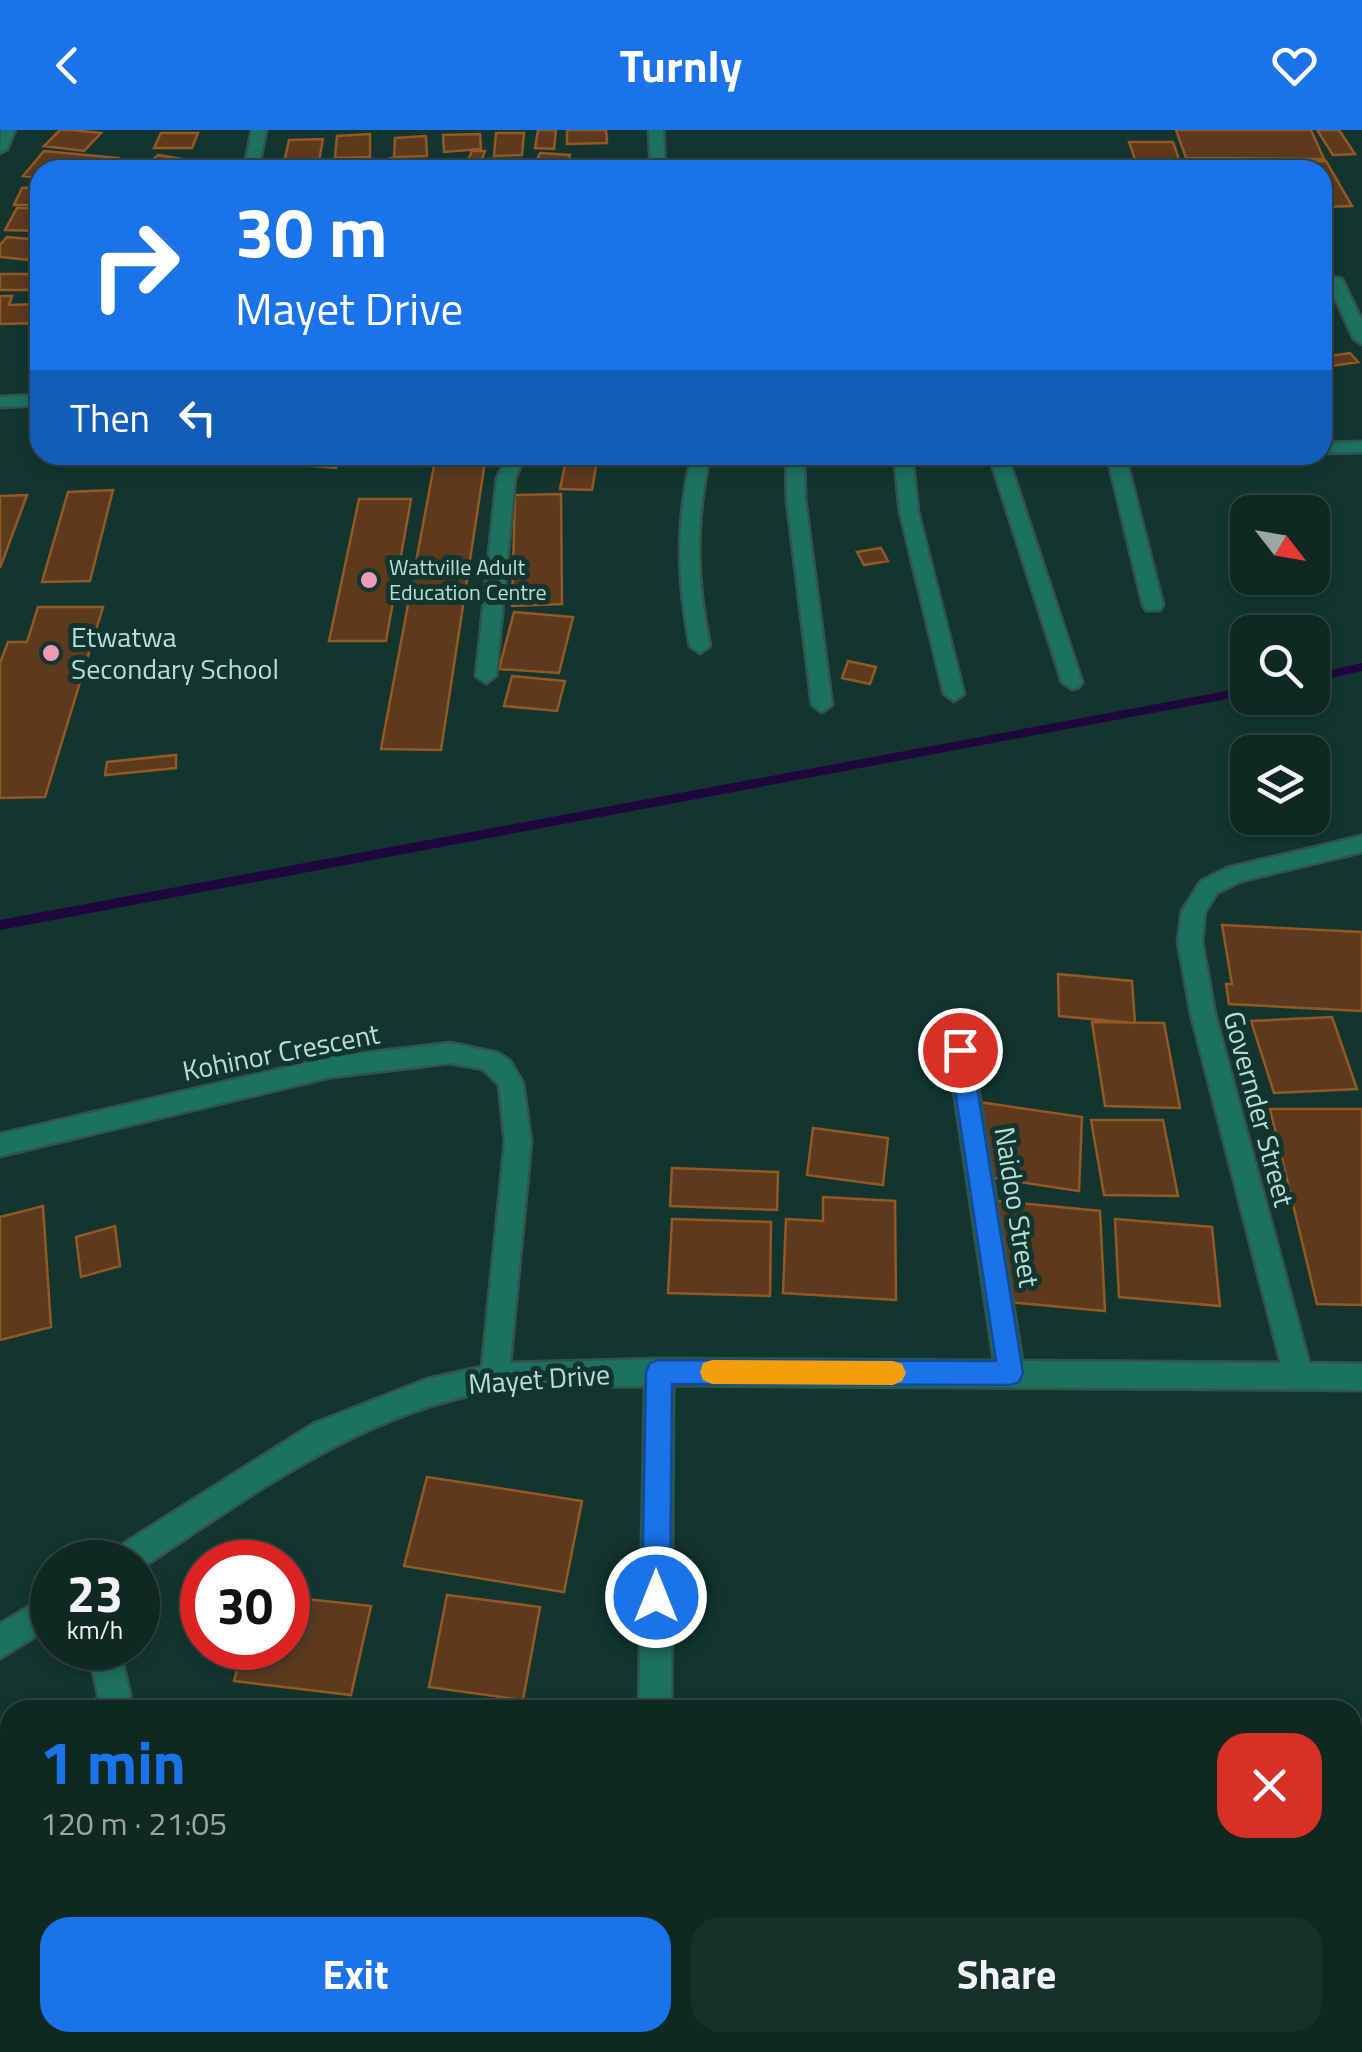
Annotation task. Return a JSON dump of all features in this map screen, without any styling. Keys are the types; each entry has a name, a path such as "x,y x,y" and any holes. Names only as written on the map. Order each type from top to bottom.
{"street":[{"path":"0,149 8,130"},
{"path":"253,160 259,130"},
{"path":"656,130 658,160"},
{"path":"1334,279 1362,338"},
{"path":"0,402 30,400"},
{"path":"1332,448 1362,447"},
{"path":"486,676 506,478 512,465"},
{"path":"698,465 688,503 684,549 700,646"},
{"path":"794,465 822,705"},
{"path":"904,465 913,530 954,694"},
{"path":"1001,465 1072,682"},
{"path":"1118,465 1153,605"},
{"name":"Governder Street","path":"1298,1376 1202,1014 1190,942 1194,911 1209,888 1235,874 1362,844"},
{"name":"Naidoo Street","path":"960,1050 1010,1373"},
{"name":"Kohinor Crescent","path":"0,1145 331,1068 450,1053 489,1060 501,1068 511,1083 518,1142 495,1377"},
{"path":"655,1700 659,1372"},
{"name":"Mayet Drive","path":"157,1540 323,1434 427,1392 495,1377 659,1372 1362,1376"},
{"path":"0,1642 30,1622"},
{"path":"109,1670 114,1700"}],"building":[{"path":"60,130 101,133 84,151 44,146"},
{"path":"538,130 556,130 554,149 535,148"},
{"path":"567,130 606,130 607,143 567,144"},
{"path":"1176,130 1311,130 1324,159 1186,158"},
{"path":"1317,130 1339,130 1355,154 1333,155"},
{"path":"161,133 198,133 192,148 154,148"},
{"path":"496,133 524,133 522,155 494,156"},
{"path":"370,134 370,157 335,158 337,136"},
{"path":"480,134 481,149 444,152 443,135"},
{"path":"426,136 427,156 394,157 395,138"},
{"path":"323,139 319,160 284,160 289,140"},
{"path":"1129,142 1173,142 1179,160 1135,160"},
{"path":"44,151 118,158 116,160 36,160"},
{"path":"472,151 485,151 482,160 468,160"},
{"path":"540,153 570,155 568,160 537,160"},
{"path":"158,155 189,160 153,160"},
{"path":"1332,171 1352,206 1332,207"},
{"path":"22,188 30,188 30,205 14,205"},
{"path":"17,208 30,208 30,231 5,230"},
{"path":"7,237 30,239 30,260 0,257 0,245"},
{"path":"0,274 30,274 30,290 0,290"},
{"path":"0,296 12,296 9,305 30,304 30,323 0,324"},
{"path":"1350,353 1358,362 1332,366 1332,356"},
{"path":"434,465 484,465 441,750 381,749"},
{"path":"565,465 596,465 592,490 560,489"},
{"path":"113,490 90,581 42,582 68,492"},
{"path":"561,494 562,604 512,606 515,495"},
{"path":"27,495 0,568 0,496"},
{"path":"359,499 411,499 386,641 329,641"},
{"path":"881,548 888,561 864,565 857,552"},
{"path":"38,607 103,607 45,797 0,798 0,663 8,642 27,642"},
{"path":"514,612 573,617 559,673 499,669"},
{"path":"848,661 876,667 870,684 842,678"},
{"path":"512,676 565,681 557,711 504,706"},
{"path":"176,755 176,768 105,775 107,762"},
{"path":"1222,925 1362,932 1362,1011 1229,1004 1226,984 1232,984"},
{"path":"1058,974 1132,981 1135,1023 1059,1016"},
{"path":"1332,1017 1357,1089 1274,1093 1251,1021"},
{"path":"1092,1022 1164,1023 1180,1108 1105,1106"},
{"path":"979,1102 1082,1117 1079,1191 974,1175"},
{"path":"1270,1109 1362,1109 1362,1305 1317,1304"},
{"path":"1091,1120 1163,1120 1178,1196 1104,1195"},
{"path":"813,1128 888,1138 883,1185 807,1175"},
{"path":"672,1168 778,1172 777,1210 670,1206"},
{"path":"823,1197 895,1201 896,1300 783,1293 786,1219 823,1221"},
{"path":"987,1200 1100,1211 1105,1311 986,1300"},
{"path":"43,1206 51,1327 0,1340 0,1217"},
{"path":"672,1219 771,1222 770,1296 668,1293"},
{"path":"1115,1219 1212,1227 1220,1306 1119,1297"},
{"path":"115,1226 120,1266 81,1277 76,1237"},
{"path":"427,1477 582,1501 564,1592 404,1566"},
{"path":"447,1595 540,1607 523,1700 429,1687"},
{"path":"310,1599 371,1606 351,1695 234,1681 237,1670 310,1670"}],"waterway":[{"path":"1330,674 1362,667"},
{"path":"0,925 1230,694"}],"slow traffic":[{"path":"712,1372 893,1373"}],"place":[{"name":"Wattville Adult Education Centre","path":"369,580"},
{"name":"Etwatwa Secondary School","path":"51,653"}],"route":[{"path":"656,1597 659,1372 1010,1373 960,1050"}]}
